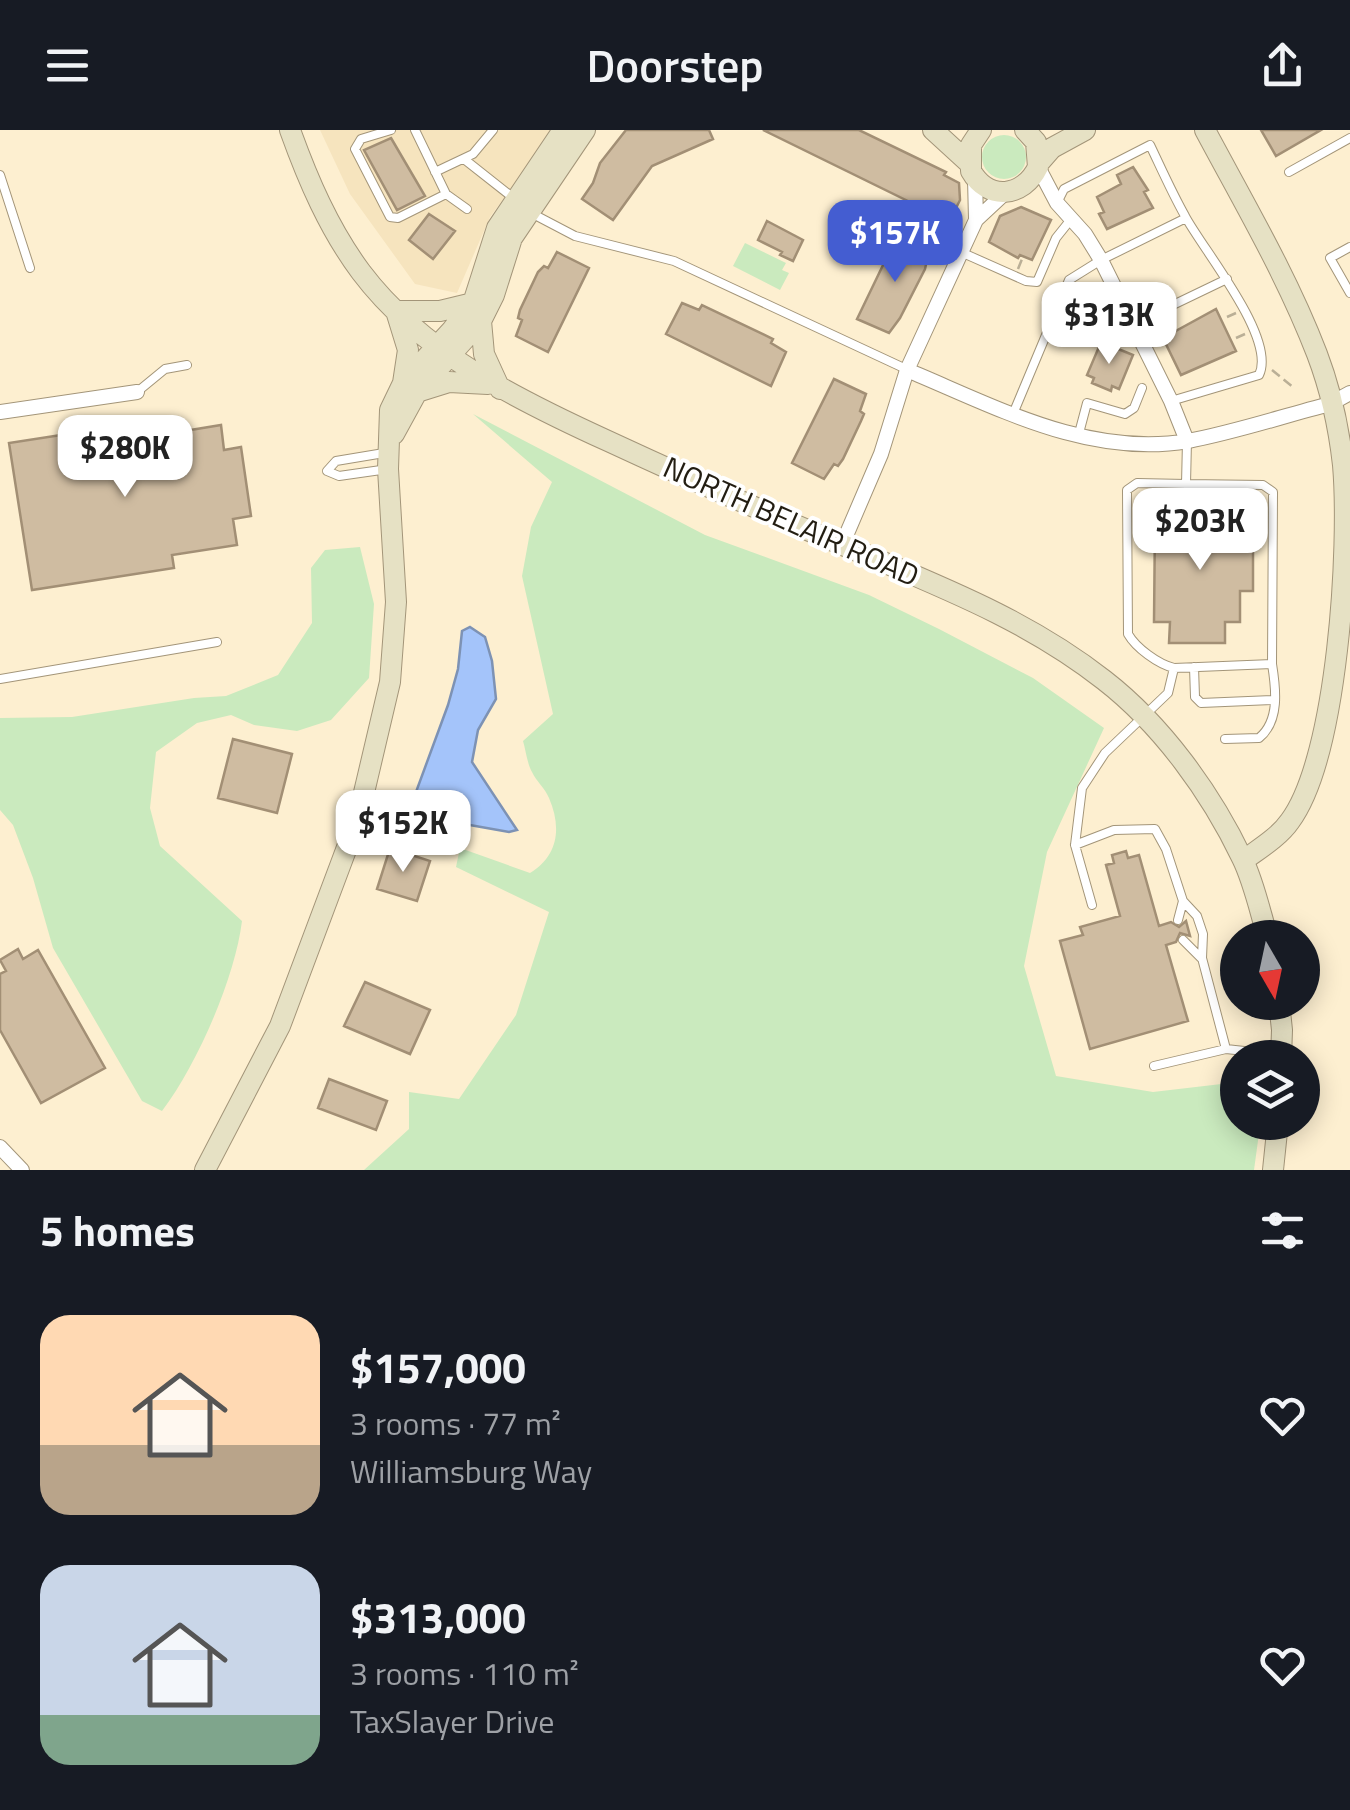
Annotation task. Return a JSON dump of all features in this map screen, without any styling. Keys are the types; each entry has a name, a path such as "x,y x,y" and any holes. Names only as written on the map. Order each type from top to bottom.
{"street":[{"name":"NORTH BELAIR ROAD","path":"290,130 323,209 362,272 396,311 496,387 842,545 976,601 1051,641 1108,682 1160,733 1207,797 1244,860 1262,920"},
{"path":"522,206 564,130"},
{"path":"410,387 450,382 496,387 482,345 477,312 497,228 522,206 586,130"},
{"path":"933,130 988,189 1057,204"},
{"path":"842,545 881,454 907,370 976,220 970,145 982,130"},
{"path":"1026,130 1036,142 1038,166 1057,204 1072,218 1101,260 1187,441"},
{"path":"976,220 1030,180 1052,148 1085,130"},
{"path":"1204,130 1267,245 1317,356 1343,464 1348,514 1346,589 1334,686 1308,791 1288,824 1244,860"},
{"path":"204,1170 280,1026 358,818 390,682 396,602 389,454 410,387 408,350 396,311 477,312"},
{"path":"410,387 477,312"},
{"path":"907,370 1078,437 1145,442 1187,441 1330,404 1350,393"},
{"path":"0,412 137,392"},
{"path":"1273,1170 1276,1140"},
{"path":"0,1147 13,1166"}],"lane":[{"path":"391,130 362,139 355,150 388,215 398,218 446,194"},
{"path":"414,130 446,194 467,209"},
{"path":"435,172 473,154 493,130"},
{"path":"1288,172 1350,138"},
{"path":"1057,204 1064,189 1150,145 1186,218 1228,279 1263,354 1263,367 1252,379 1171,401"},
{"path":"464,159 540,220 575,236 674,261 907,370"},
{"path":"0,175 30,268"},
{"path":"963,253 1026,282 1037,282 1056,238 1072,218"},
{"path":"1013,414 1069,280 1186,218"},
{"path":"1350,246 1330,258 1350,293"},
{"path":"1119,337 1123,329 1228,279"},
{"path":"137,392 165,369 187,364"},
{"path":"1078,437 1087,403 1125,414 1134,408 1142,388"},
{"path":"1186,484 1187,441"},
{"path":"389,454 338,476 327,471 336,461 389,454"},
{"path":"1225,739 1259,738 1273,716 1273,492 1262,486 1137,483 1127,490 1128,634 1132,642 1174,668 1272,664"},
{"path":"0,679 217,642"},
{"path":"1194,667 1198,701 1274,700"},
{"path":"1092,905 1075,846 1082,788 1105,753 1168,693 1174,668"},
{"path":"1075,846 1114,830 1155,830 1166,849 1184,902 1198,916 1203,934 1202,958 1224,1040"},
{"path":"1178,920 1184,902"},
{"path":"1184,940 1202,958"},
{"path":"1154,1066 1220,1050"}],"path":[{"path":"1018,270 1022,259"},
{"path":"1227,317 1238,312"},
{"path":"1236,338 1246,333"},
{"path":"1263,367 1277,371 1294,388"}],"shaded area":[{"path":"320,130 554,130 490,217 457,293 415,284 350,194"}],"green space":[{"path":"1004,135 1019,142 1026,157 1019,172 1004,179 989,172 982,157 989,142"},
{"path":"745,243 786,263 782,270 789,273 780,290 733,266"},
{"path":"473,414 705,535 869,595 939,629 1033,678 1104,728 1047,852 1024,966 1056,1076 1153,1092 1220,1084 1220,1140 1258,1140 1254,1170 364,1170 409,1129 409,1092 459,1099 516,1015 549,912 456,867 460,848 530,873 547,858 555,840 553,809 530,768 523,741 553,714 522,576 531,527 552,482"},
{"path":"360,547 374,604 369,678 331,720 297,731 254,725 231,715 197,723 156,752 150,808 160,846 242,921 231,968 212,1020 188,1070 162,1111 142,1101 53,948 13,825 0,810 0,718 72,717 226,696 278,675 312,623 311,568 325,550"}],"water":[{"path":"470,627 485,637 496,699 478,730 472,762 517,830 509,832 453,822 423,811 416,792 448,705 458,669 462,631"}],"building":[{"path":"626,130 709,130 713,139 652,166 613,220 582,199 600,163"},
{"path":"763,130 859,130 946,172 944,175 959,183 960,200 942,225 921,214 924,209"},
{"path":"1261,130 1321,130 1276,156"},
{"path":"391,138 425,196 397,210 364,150"},
{"path":"1133,167 1148,190 1144,192 1153,208 1107,229 1099,214 1104,212 1097,197 1121,184 1117,175"},
{"path":"1021,207 1051,220 1032,260 1020,255 1018,258 989,242 1000,216"},
{"path":"429,214 455,231 433,259 409,240"},
{"path":"767,221 803,240 793,261 758,240"},
{"path":"898,234 929,251 925,269 889,333 857,319"},
{"path":"557,252 589,268 548,352 516,336 522,320 518,318 520,310 538,272 544,266 548,268"},
{"path":"682,303 699,310 702,305 773,339 771,343 786,352 771,386 666,334"},
{"path":"1216,309 1236,351 1181,375 1163,338"},
{"path":"1101,342 1133,355 1119,389 1112,386 1111,391 1092,383 1094,378 1087,375"},
{"path":"834,379 866,394 860,411 864,414 843,459 838,466 834,464 824,479 792,463"},
{"path":"152,421 154,436 221,425 224,450 241,447 251,516 233,519 237,545 172,555 174,568 32,590 9,443"},
{"path":"1170,507 1226,507 1226,520 1241,520 1240,535 1253,535 1253,591 1240,591 1240,622 1225,622 1225,643 1169,643 1170,622 1154,622 1155,520 1170,520"},
{"path":"233,739 292,754 277,813 218,798"},
{"path":"390,848 430,861 417,901 377,889"},
{"path":"1126,851 1128,858 1139,855 1159,926 1171,922 1179,927 1186,921 1190,936 1180,933 1176,942 1166,945 1188,1021 1090,1049 1060,941 1083,935 1080,927 1120,916 1106,865 1114,863 1112,855"},
{"path":"18,949 23,959 38,950 105,1068 41,1103 0,1030 0,974 6,971 0,960"},
{"path":"365,982 430,1010 410,1054 344,1026"},
{"path":"329,1079 387,1101 376,1130 318,1108"}]}
